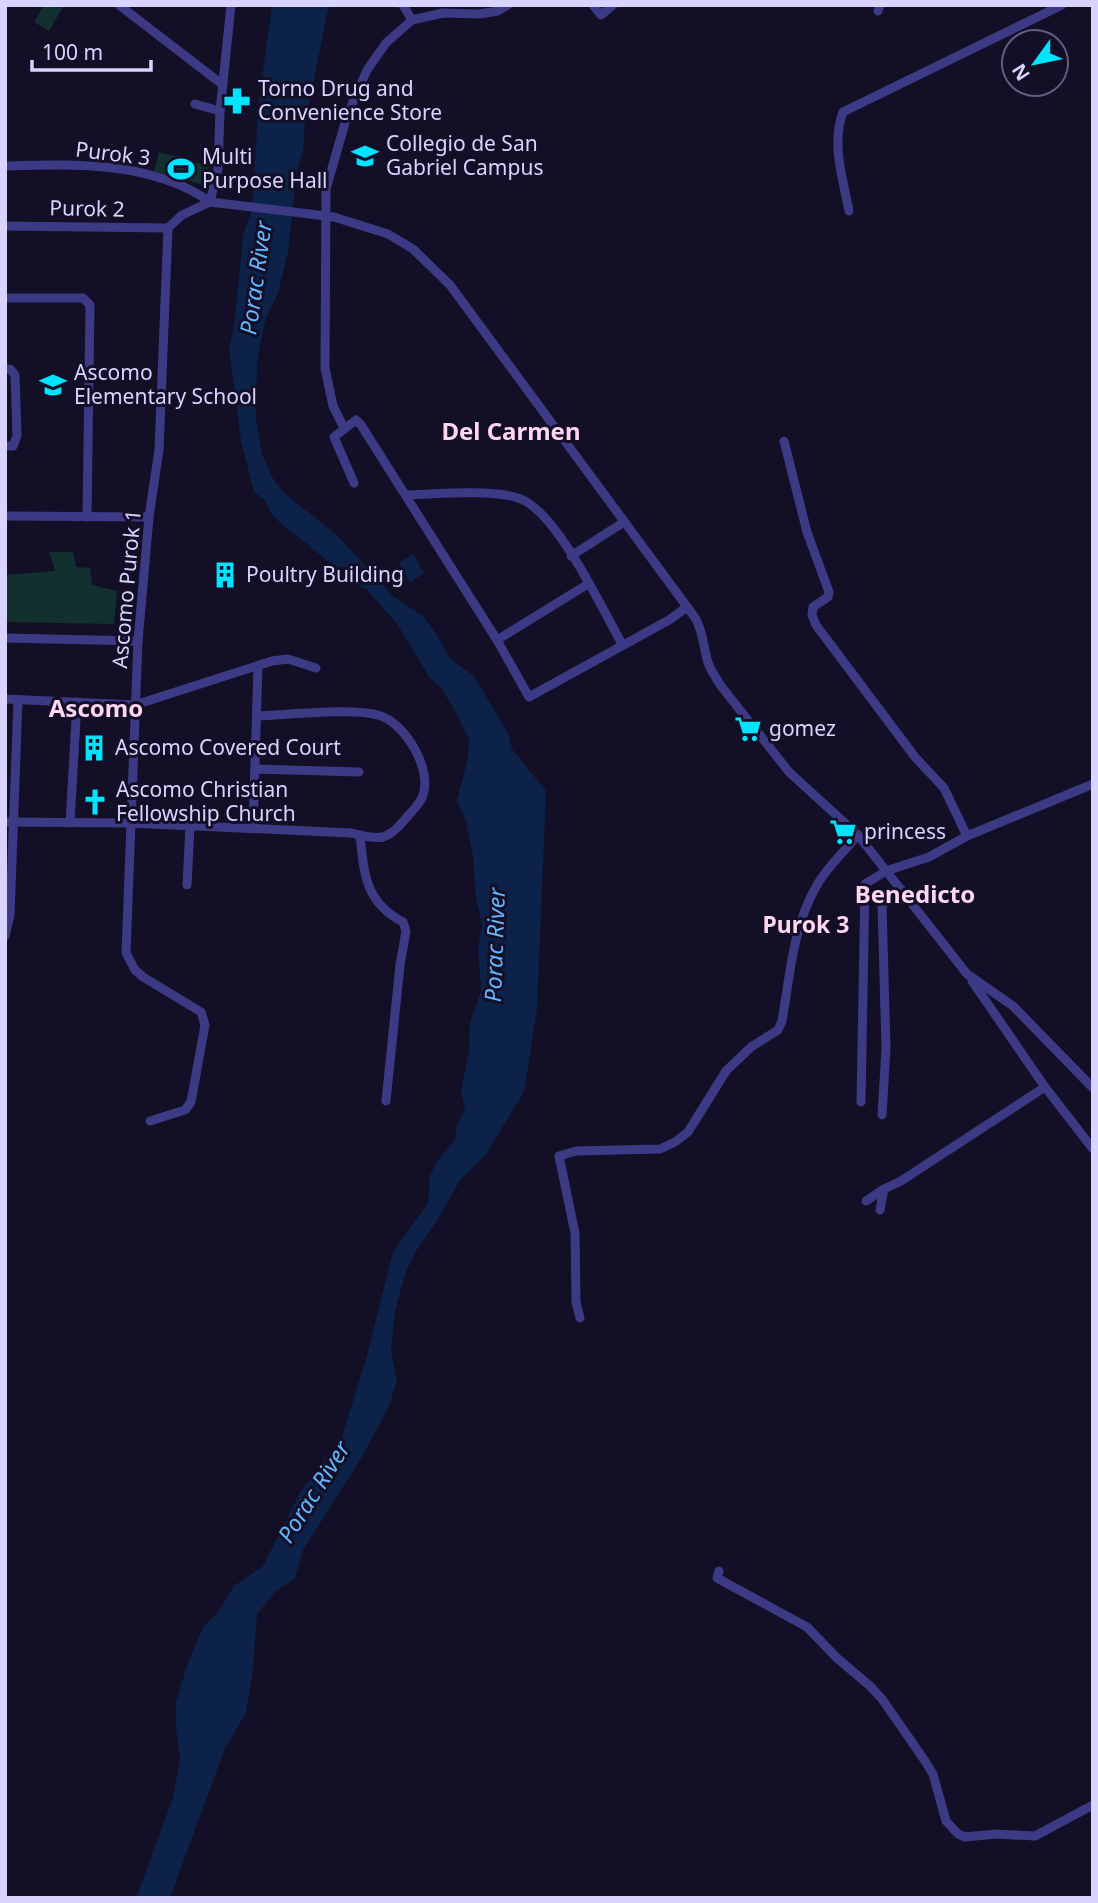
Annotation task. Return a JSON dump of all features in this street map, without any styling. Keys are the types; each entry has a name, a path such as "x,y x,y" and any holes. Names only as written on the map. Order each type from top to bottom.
{"street":[{"path":"118,5 223,85"},
{"path":"210,202 218,169 220,111 231,5"},
{"path":"402,5 412,20"},
{"path":"443,13 452,5"},
{"path":"344,428 333,407 325,368 326,189 347,116 367,70 387,43 412,20 443,13 498,11 509,5"},
{"path":"593,5 601,15 613,5"},
{"path":"849,211 836,141 843,112 1062,5"},
{"path":"195,104 220,111"},
{"name":"Purok 3","path":"5,166 54,164 113,169 163,178 197,193 210,202"},
{"path":"168,228 182,215 210,202 326,216 388,234 414,249 433,266 450,285 687,607 703,632 707,660 721,686 789,772 858,835 967,974 1045,1087 1093,1149"},
{"name":"Purok 2","path":"5,226 168,228"},
{"name":"Ascomo Purok 1","path":"150,1121 185,1110 191,1102 204,1018 201,1012 135,970 126,953 138,641 149,517 159,450 168,228"},
{"path":"5,298 83,298 90,305 87,517"},
{"path":"5,369 10,369 15,375 17,436 13,446 5,446"},
{"path":"354,483 334,437 356,420 497,640 529,696 669,620 687,607"},
{"path":"784,441 807,532 829,592 828,597 813,607 812,615 816,625 915,757 944,788 967,836"},
{"path":"406,495 487,494 520,498 539,510 572,556 622,644"},
{"path":"5,516 149,517"},
{"path":"572,556 624,522"},
{"path":"497,640 588,584"},
{"path":"5,638 138,641"},
{"path":"5,699 135,705 288,659 316,668"},
{"path":"253,829 258,666"},
{"path":"5,936 10,915 10,822 18,700"},
{"path":"70,824 77,702"},
{"path":"10,822 130,823 383,837 392,833 420,802 424,793 424,782 417,753 406,734 394,722 366,713 258,716"},
{"path":"255,769 359,772"},
{"path":"861,1102 864,884 886,871 929,857 967,836 1093,784"},
{"path":"187,885 190,826"},
{"path":"360,835 370,893 379,905 404,922 406,931 386,1101"},
{"path":"580,1318 576,1302 575,1233 559,1156 576,1151 660,1149 676,1142 688,1132 726,1071 751,1047 778,1030 782,1021 794,949 817,884 858,835"},
{"path":"882,1115 886,1048 882,905 901,889"},
{"path":"967,974 1013,1006 1093,1088"},
{"path":"866,1201 1045,1087"},
{"path":"880,1210 884,1189"},
{"path":"719,1571 718,1578 807,1627 882,1699 933,1774 946,1821 958,1834 965,1837 996,1834 1035,1836 1093,1805"}],"green space":[{"path":"44,5 64,5 49,31 34,22"},
{"name":"Multi Purpose Hall","path":"159,152 209,166 204,185 154,171"},
{"path":"49,552 73,552 76,567 90,568 92,585 117,591 114,624 5,622 5,575 55,571"}],"water":[{"name":"Porac River","path":"272,5 329,5 305,124 303,151 297,170 288,252 278,293 266,318 257,362 256,419 262,454 272,477 284,493 336,534 393,596 424,617 450,659 474,676 509,735 512,749 546,791 537,1009 524,1092 486,1154 460,1180 416,1251 405,1274 395,1311 391,1351 397,1380 389,1406 363,1455 303,1550 295,1578 276,1591 257,1614 246,1713 225,1748 170,1898 136,1898 173,1798 180,1759 176,1701 187,1666 203,1627 218,1612 234,1586 263,1566 300,1493 342,1437 368,1352 393,1252 428,1203 430,1176 437,1161 455,1140 457,1124 465,1110 461,1090 469,1051 470,1022 481,991 478,949 482,925 476,899 473,856 466,822 457,800 468,758 469,740 453,707 441,688 430,678 397,624 368,591 282,525 270,512 265,500 254,492 241,441 229,349 234,328 243,236 252,209 259,100"},
{"path":"413,554 424,574 410,582 399,563"}],"place":[{"name":"Torno Drug and Convenience Store","path":"237,101"},
{"name":"Collegio de San Gabriel Campus","path":"365,156"},
{"name":"Multi Purpose Hall","path":"181,169"},
{"name":"Ascomo Elementary School","path":"53,385"},
{"name":"Poultry Building","path":"225,575"},
{"name":"gomez","path":"748,729"},
{"name":"Ascomo Covered Court","path":"94,748"},
{"name":"Ascomo Christian Fellowship Church","path":"95,802"},
{"name":"princess","path":"843,832"}],"district":[{"name":"Del Carmen","path":"511,432"},
{"name":"Ascomo","path":"96,709"},
{"name":"Benedicto","path":"915,895"},
{"name":"Purok 3","path":"806,925"}]}
